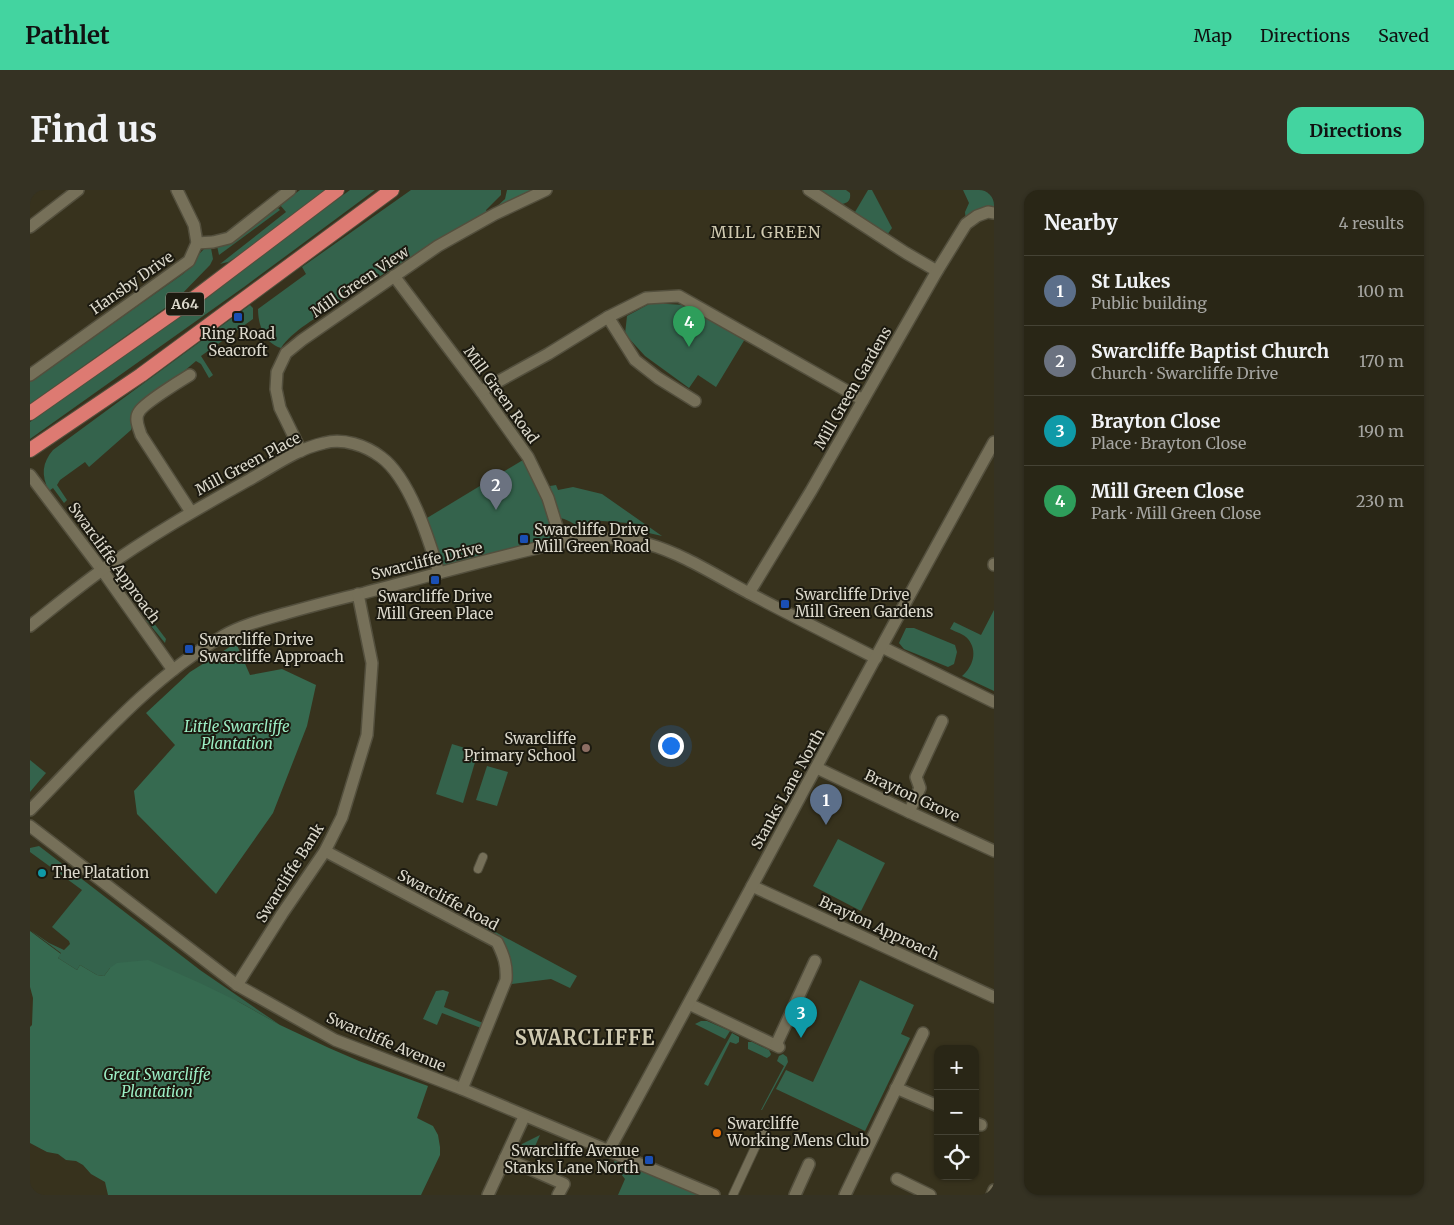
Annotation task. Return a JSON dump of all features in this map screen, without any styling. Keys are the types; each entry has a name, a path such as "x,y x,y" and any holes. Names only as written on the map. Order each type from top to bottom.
{"highway":[{"name":"A64","path":"30,413 197,296 337,190"},
{"name":"A64","path":"30,450 141,375 392,190"}],"street":[{"path":"30,227 78,190"},
{"path":"177,190 194,225 197,243 229,238 290,190"},
{"name":"Mill Green View","path":"301,451 280,408 276,389 277,372 286,353 394,276 446,242 495,214 546,190"},
{"path":"809,190 937,271"},
{"name":"Mill Green Gardens","path":"749,593 811,491 966,224 988,212 994,213"},
{"name":"Hansby Drive","path":"30,374 189,262 197,243"},
{"name":"Mill Green Road","path":"394,276 528,457 548,498 562,543"},
{"path":"481,391 548,354 608,317 646,298 680,296 863,400"},
{"path":"608,317 635,360 658,378 694,401"},
{"path":"190,512 141,435 137,421 138,412 145,406 193,375"},
{"name":"Mill Green Place","path":"30,626 102,570 190,512 301,451 324,442 342,441 362,446 382,457 399,476 422,520 440,573"},
{"name":"Stanks Lane North","path":"609,1150 818,768 900,611 994,442"},
{"name":"Swarcliffe Approach","path":"30,475 102,570 173,670"},
{"name":"Swarcliffe Drive","path":"30,810 125,713 173,670 224,636 248,625 358,594 562,543 599,538 630,540 648,544 685,559 749,593 879,653 994,702"},
{"name":"Swarcliffe Bank","path":"238,985 282,914 325,851 342,817 367,735 372,663 358,594"},
{"path":"909,812 920,788 916,777 942,721"},
{"name":"Brayton Grove","path":"818,768 994,851"},
{"name":"Swarcliffe Avenue","path":"30,826 238,985 335,1040 609,1150 714,1195"},
{"name":"Swarcliffe Road","path":"325,851 496,942 504,955 507,965 506,980 462,1090"},
{"path":"478,869 483,857"},
{"name":"Brayton Approach","path":"752,886 994,997"},
{"path":"689,1004 777,1046 815,961"},
{"path":"844,1195 922,1033"},
{"path":"896,1088 934,1104"},
{"path":"488,1195 524,1117"},
{"path":"733,1195 765,1126"},
{"path":"506,1158 564,1184 558,1195"},
{"path":"794,1195 808,1164"},
{"path":"898,1179 930,1195"},
{"path":"992,1195 994,1190"}],"green space":[{"path":"300,190 325,190 238,256 220,264 286,212 280,205"},
{"path":"350,190 375,190 244,287 30,439 30,422"},
{"path":"411,190 501,190 501,195 486,210 488,214 429,246 313,319 298,330 281,348 270,342 261,327 258,309 306,274 302,267"},
{"path":"507,190 537,190 494,209 505,199"},
{"path":"821,190 846,190 850,193 850,198 842,204"},
{"path":"868,190 872,190 892,228 887,235 856,215 855,212"},
{"path":"963,190 994,190 994,213 966,224 965,212 969,203"},
{"path":"277,207 280,210 219,255 217,246"},
{"path":"205,248 211,248 213,259 210,265 175,301 30,404 30,382 183,274"},
{"path":"651,303 684,305 745,339 716,387 698,375 689,388 645,356 625,334 627,316"},
{"path":"250,305 253,308 253,319 201,356 213,375 209,378 201,364 196,361 170,383 134,421 131,430 89,467 85,462 60,480 57,485 67,500 64,503 53,488 49,491 44,469 53,450"},
{"path":"528,457 562,543 439,573 422,521"},
{"path":"556,485 558,490 573,487 602,494 662,536 640,531 640,524 590,520 589,526 584,526 560,518 550,486"},
{"path":"994,610 994,691 962,676 971,664 973,649 966,637 950,629 954,622 981,635"},
{"path":"150,618 166,639 165,643 146,620"},
{"path":"906,628 914,628 955,645 957,652 954,664 948,667 904,649 899,643"},
{"name":"Little Swarcliffe Plantation","path":"236,643 250,675 282,669 316,685 307,726 273,813 216,894 137,814 134,791 175,745 146,713 190,672"},
{"path":"452,744 478,752 463,803 436,794"},
{"path":"30,760 46,773 30,792"},
{"path":"487,766 508,772 497,806 476,800"},
{"path":"838,839 885,863 861,911 813,886"},
{"path":"39,846 200,970 280,1025 239,1002 110,968 104,976 97,975 80,965 77,970 58,958 61,953 30,930 49,943 64,950 70,944 69,941 52,927 82,890 30,852 30,848"},
{"path":"486,927 577,976 570,988 551,979 505,985 504,955 482,935"},
{"name":"Great Swarcliffe Plantation","path":"30,931 61,954 58,958 77,970 80,965 97,975 104,976 117,963 148,960 202,984 280,1025 329,1048 428,1086 417,1118 433,1126 438,1135 440,1155 421,1195 108,1195 105,1182 91,1174 83,1165 76,1161 66,1160 58,1154 47,1152 30,1143 30,1027 32,1025 33,998 30,987"},
{"path":"860,980 914,1005 901,1034 910,1038 865,1131 776,1089 786,1070 813,1082"},
{"path":"443,990 449,992 444,1007 483,1023 481,1028 442,1013 437,1025 423,1019 436,991"},
{"path":"707,1021 730,1031 725,1039 695,1024"},
{"path":"732,1033 739,1037 739,1042 736,1044 730,1042 708,1086 704,1084"},
{"path":"748,1042 769,1050 770,1056 767,1058 748,1049"},
{"path":"783,1054 787,1057 788,1062 761,1110 784,1066 777,1061 779,1056"},
{"path":"540,1135 530,1158 518,1154 522,1144"},
{"path":"618,1154 701,1195 618,1195 625,1179 613,1164"}],"place":[{"name":"Ring Road Seacroft","path":"238,317"},
{"name":"Mill Green Close","path":"689,347"},
{"name":"Swarcliffe Baptist Church","path":"496,510"},
{"name":"Swarcliffe Drive Mill Green Road","path":"524,539"},
{"name":"Swarcliffe Drive Mill Green Place","path":"435,580"},
{"name":"Swarcliffe Drive Mill Green Gardens","path":"785,604"},
{"name":"Swarcliffe Drive Swarcliffe Approach","path":"189,649"},
{"name":"Swarcliffe Primary School","path":"586,748"},
{"name":"St Lukes","path":"826,825"},
{"name":"The Platation","path":"42,873"},
{"name":"Brayton Close","path":"801,1038"},
{"name":"Swarcliffe Working Mens Club","path":"717,1133"},
{"name":"Swarcliffe Avenue Stanks Lane North","path":"649,1160"}],"district":[{"name":"MILL GREEN","path":"766,232"},
{"name":"SWARCLIFFE","path":"585,1038"}]}
